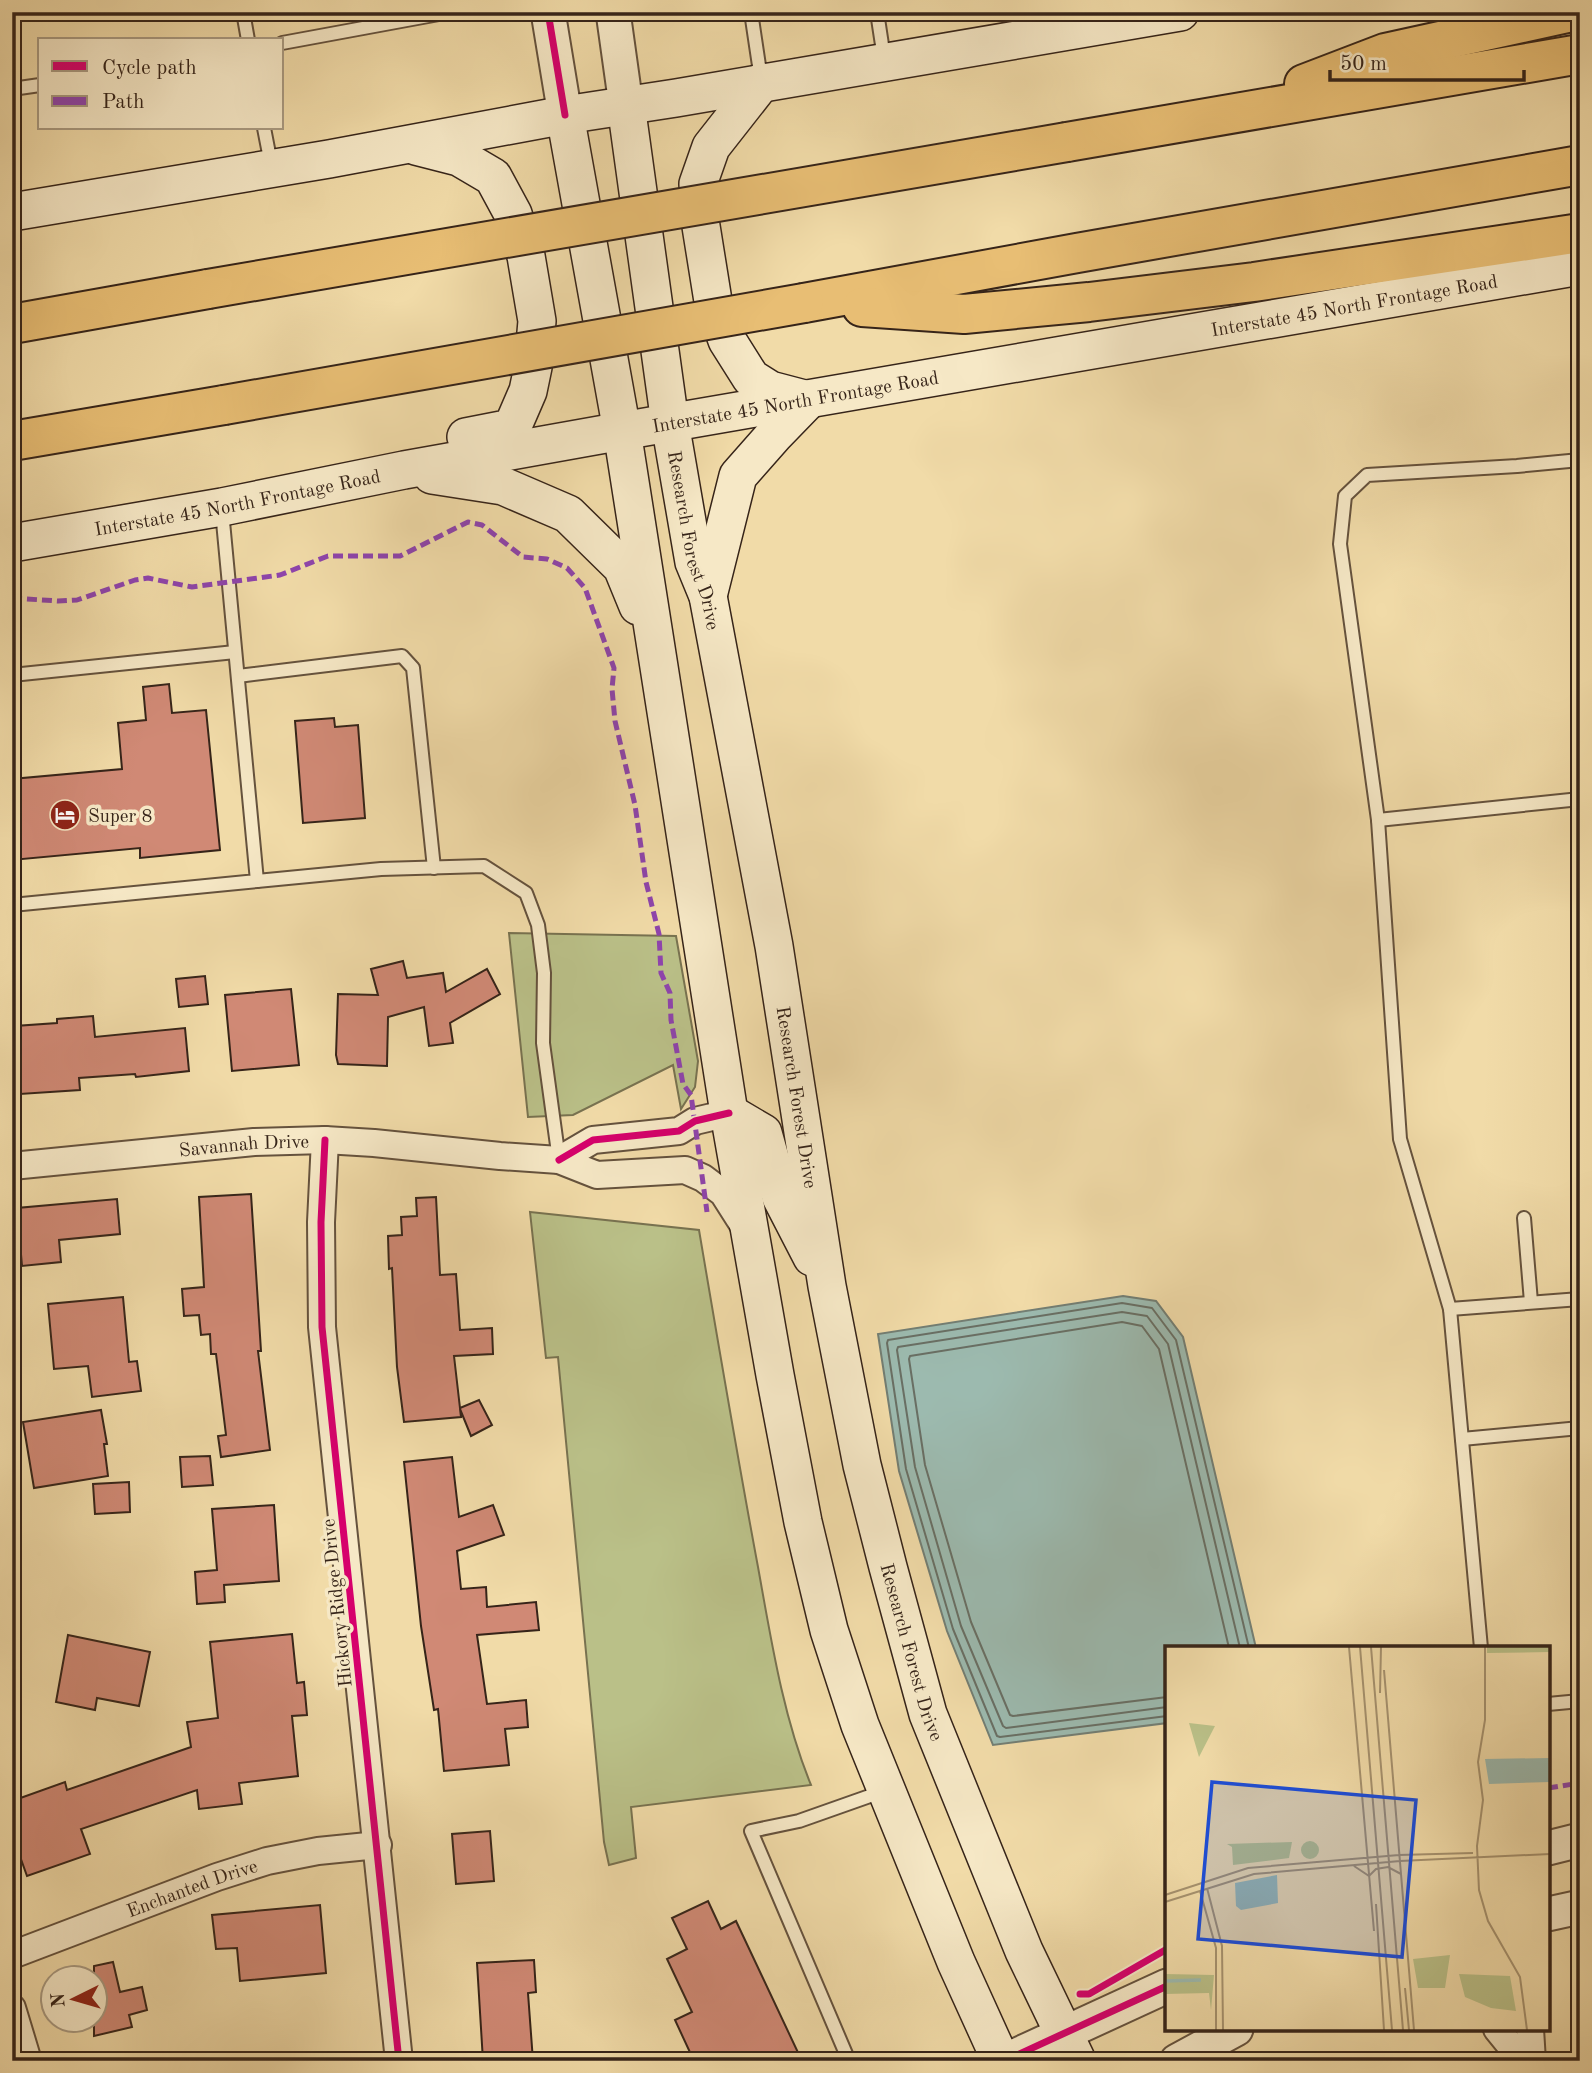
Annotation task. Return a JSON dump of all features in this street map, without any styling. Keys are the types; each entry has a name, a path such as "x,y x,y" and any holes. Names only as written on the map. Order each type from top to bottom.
{"highway":[{"path":"1223,116 1385,53 1572,12"},
{"path":"12,324 1580,54"},
{"path":"12,441 1580,165"},
{"path":"804,303 964,314 1254,282 1580,233"}],"main road":[{"path":"12,212 565,115 1180,12"},
{"path":"708,596 738,476 808,400 770,390 751,378 727,340 713,300 700,220 698,184 710,148 762,82"},
{"name":"Research Forest Drive","path":"626,105 670,423 694,562 708,596 774,946 827,1286 862,1465 928,1714 1024,1951 1071,2047"},
{"path":"565,115 622,431 729,1113 775,1375 810,1549 829,1630 860,1725 956,1962 1002,2061"},
{"path":"407,144 458,157 493,177 513,214 526,256 537,321 528,391 512,428 416,446 404,470 503,486 568,514 622,567 656,650"},
{"name":"Interstate 45 North Frontage Road","path":"12,543 222,507 404,470 622,431 1580,266"},
{"path":"729,1113 763,1133 781,1197 827,1286"}],"street":[{"path":"548,12 565,115"},
{"path":"613,12 626,105"},
{"path":"559,1160 593,1140 679,1131 695,1121 729,1113"},
{"name":"Savannah Drive","path":"12,1167 190,1147 325,1140 559,1160 597,1175 685,1170 703,1178 723,1193 751,1237"},
{"name":"Hickory Ridge Drive","path":"325,1140 321,1222 322,1327 399,2061"},
{"path":"1550,1848 1580,1840"},
{"name":"Enchanted Drive","path":"12,1955 216,1877 267,1861 318,1851 378,1845"},
{"path":"1550,1914 1580,1907"},
{"path":"1002,2061 1071,2047 1165,1987"},
{"path":"12,2008 28,2061"},
{"path":"1177,2061 1232,2031"},
{"path":"1499,2031 1523,2061"},
{"path":"1530,2031 1532,2061"}],"lane":[{"path":"243,12 248,38"},
{"path":"284,43 450,12"},
{"path":"751,12 762,82"},
{"path":"877,12 884,62"},
{"path":"12,89 38,85"},
{"path":"264,130 272,168"},
{"path":"1481,1646 1450,1309 1400,1139 1378,820 1340,544 1345,495 1367,475 1580,460"},
{"path":"222,507 257,881"},
{"path":"12,675 235,652"},
{"path":"238,676 402,656 413,668 433,868"},
{"path":"1378,820 1580,799"},
{"path":"12,905 381,869 484,866 526,893 538,925 544,973 543,1043 559,1160"},
{"path":"1524,1218 1531,1302"},
{"path":"1450,1309 1580,1298"},
{"path":"1462,1439 1580,1428"},
{"path":"1550,1704 1580,1701"},
{"path":"849,2061 751,1831 799,1821 886,1791"}],"green space":[{"path":"509,933 676,936 698,1061 695,1087 681,1109 673,1065 573,1115 528,1117"},
{"path":"530,1212 699,1230 773,1650 785,1705 811,1785 631,1807 636,1858 609,1865 604,1842 558,1357 546,1358"}],"water":[{"path":"1123,1296 1156,1301 1183,1337 1256,1646 1165,1646 1165,1723 993,1745 947,1631 899,1471 878,1334"}],"building":[{"path":"169,684 172,713 206,710 220,850 140,858 140,848 12,860 12,779 122,769 118,723 146,720 143,687"},
{"path":"334,718 335,727 358,725 365,818 303,823 295,721"},
{"path":"403,961 407,978 443,973 446,992 487,969 500,994 450,1023 453,1043 429,1046 424,1007 388,1017 387,1066 338,1064 338,994 378,995 371,969"},
{"path":"205,976 208,1004 179,1007 176,979"},
{"path":"291,989 299,1065 232,1071 225,995"},
{"path":"93,1016 95,1037 185,1028 189,1071 136,1077 135,1074 79,1078 80,1090 20,1094 15,1026 57,1023 57,1019"},
{"path":"251,1194 261,1351 258,1351 270,1450 221,1457 218,1436 226,1435 216,1354 211,1354 210,1334 201,1335 199,1315 184,1316 182,1289 204,1287 199,1197"},
{"path":"436,1197 440,1275 456,1274 460,1330 492,1328 493,1354 454,1356 460,1408 479,1400 492,1425 471,1436 460,1409 461,1417 404,1422 397,1367 388,1236 402,1235 401,1217 417,1216 416,1198"},
{"path":"117,1199 120,1234 59,1240 61,1262 22,1266 17,1208"},
{"path":"123,1297 129,1362 137,1361 141,1391 92,1397 88,1366 54,1369 48,1304"},
{"path":"101,1410 107,1444 104,1444 108,1476 34,1488 23,1422"},
{"path":"210,1456 213,1485 182,1487 180,1457"},
{"path":"452,1457 459,1517 493,1505 504,1535 457,1551 461,1589 486,1587 487,1607 536,1602 539,1630 477,1635 487,1704 526,1700 528,1727 505,1729 509,1765 444,1771 438,1709 434,1710 421,1626 404,1462"},
{"path":"129,1482 130,1512 95,1514 93,1484"},
{"path":"274,1505 279,1581 224,1585 225,1602 197,1604 195,1572 217,1570 212,1509"},
{"path":"292,1634 297,1683 304,1682 307,1715 292,1716 298,1776 239,1783 242,1804 199,1809 197,1790 81,1829 90,1854 27,1876 12,1834 12,1801 65,1782 67,1790 191,1747 187,1722 218,1718 210,1642"},
{"path":"68,1635 150,1652 139,1706 97,1698 95,1710 56,1702"},
{"path":"490,1831 494,1881 456,1884 452,1834"},
{"path":"708,1901 721,1929 736,1921 802,2061 694,2061 675,2020 692,2012 667,1959 687,1949 672,1918"},
{"path":"320,1905 326,1973 240,1981 237,1948 216,1949 212,1915"},
{"path":"534,1960 536,1992 528,1993 533,2061 483,2061 477,1963"},
{"path":"113,1962 120,1992 142,1987 147,2010 129,2015 132,2027 108,2033 108,1965 99,1965"}],"marked path":[{"path":"12,598 77,600 148,578 192,587 280,575 328,556 400,556 468,522 482,525 523,557 547,559 567,568 585,588 614,668 612,689 615,721 635,805 646,882 659,934 661,973 670,993 671,1020 683,1084 691,1095 707,1212"},
{"path":"1550,1788 1580,1783"}],"cycle path":[{"path":"548,12 565,115"},
{"path":"559,1160 593,1140 679,1131 695,1121 729,1113"},
{"path":"325,1140 321,1222 322,1327 399,2061"},
{"path":"1080,1994 1089,1994 1165,1950"},
{"path":"1004,2061 1165,1987"}],"place":[{"name":"Super 8","path":"65,815"}]}
